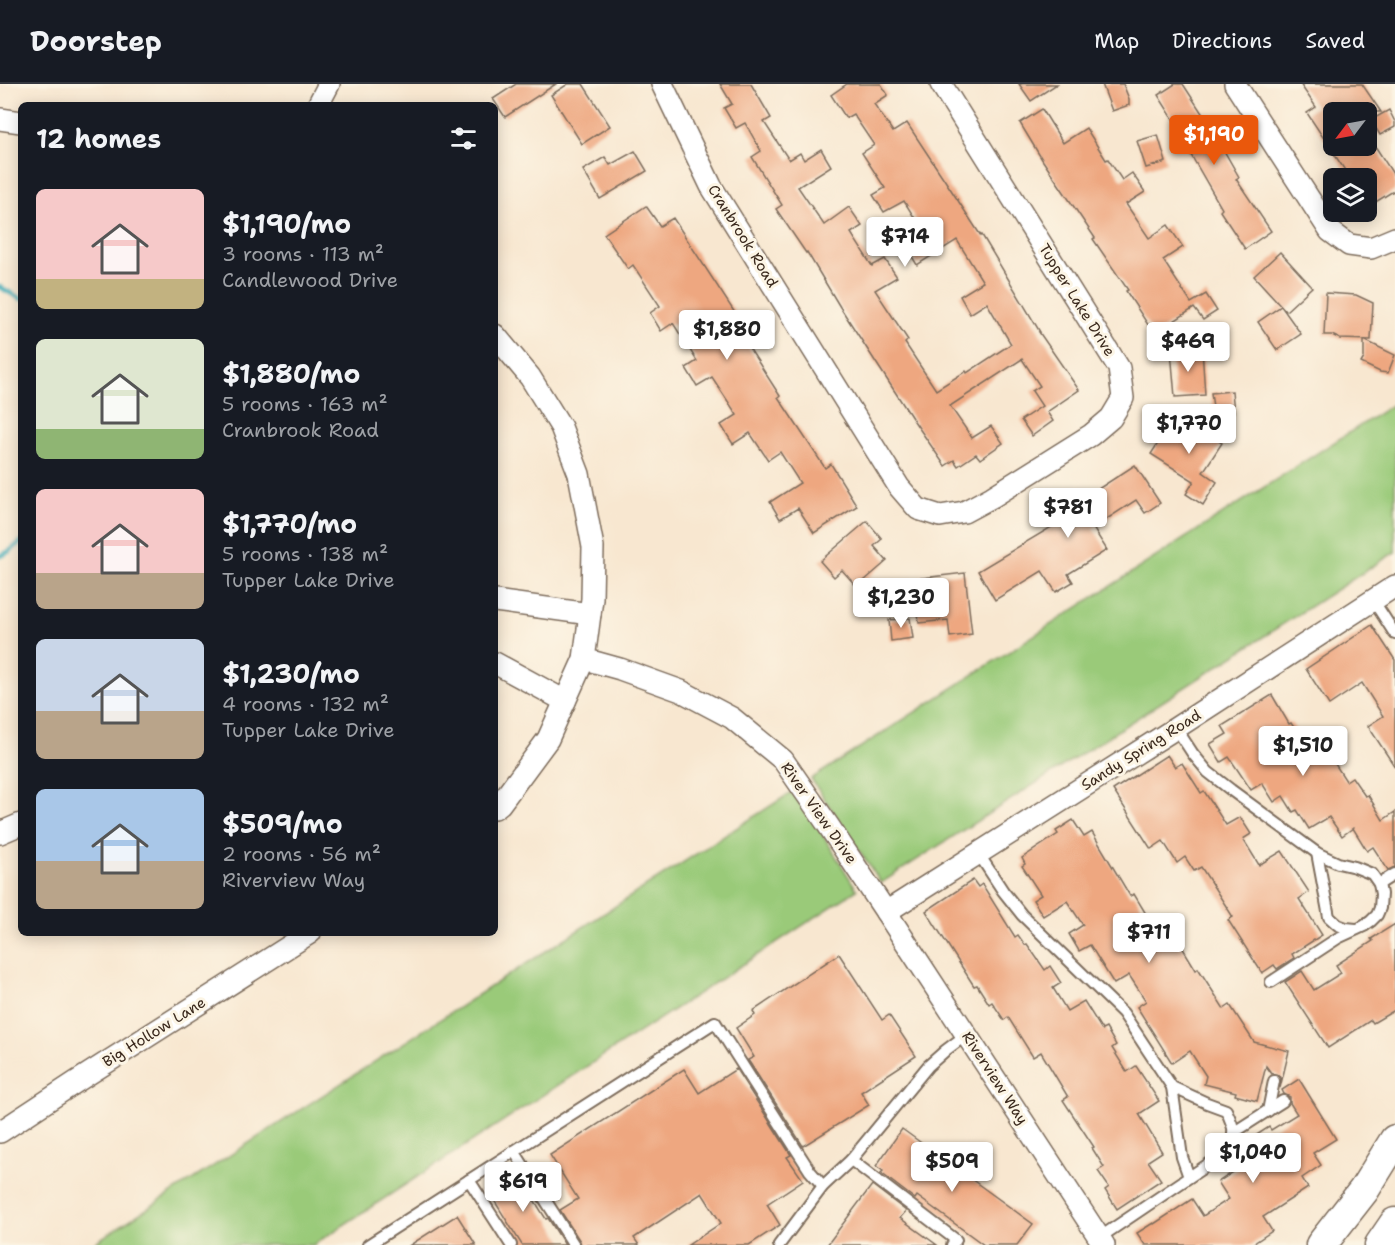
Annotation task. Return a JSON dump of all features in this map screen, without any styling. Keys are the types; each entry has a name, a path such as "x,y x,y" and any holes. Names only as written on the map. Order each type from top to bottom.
{"main road":[{"path":"1321,1245 1364,1190 1395,1140"},
{"path":"1380,1245 1395,1223"}],"street":[{"path":"320,102 329,84"},
{"name":"Cranbrook Road","path":"662,84 711,186 834,382"},
{"name":"Tupper Lake Drive","path":"834,382 899,487 918,509 940,516 964,512 992,497 1091,435 1111,418 1123,398 1119,368 941,84"},
{"path":"1235,84 1330,231 1349,245 1371,248 1395,238"},
{"path":"0,119 18,122"},
{"path":"498,339 530,377 561,427 579,474 593,547 592,599 584,659 548,739 498,806"},
{"name":"Sandy Spring Road","path":"886,912 1395,586"},
{"path":"498,602 590,614"},
{"name":"River View Drive","path":"584,659 681,691 732,718 775,753 783,760 886,912"},
{"path":"498,665 565,701"},
{"path":"0,833 18,825"},
{"name":"Riverview Way","path":"886,912 1102,1242"},
{"name":"Big Hollow Lane","path":"0,1132 305,936"}],"lane":[{"path":"1373,600 1395,634"},
{"path":"1176,728 1208,772 1231,790 1317,853 1338,863 1372,874 1379,884 1382,902 1377,915 1364,926 1338,938 1271,982"},
{"path":"978,853 1022,915 1123,1013 1172,1087 1182,1157 1189,1177"},
{"path":"1317,853 1329,917 1338,925 1356,929"},
{"path":"1379,884 1395,874"},
{"path":"368,1245 715,1022 810,1172 823,1186"},
{"path":"779,1245 823,1186 851,1160 928,1066 966,1035"},
{"path":"1268,1111 1274,1081"},
{"path":"1102,1242 1225,1153 1233,1141 1233,1125 1226,1110 1172,1087"},
{"path":"1233,1133 1283,1101"},
{"path":"514,1151 574,1245"},
{"path":"851,1160 956,1240 952,1245"},
{"path":"469,1180 511,1245"}],"green space":[{"path":"1395,403 1395,552 881,883 811,779"},
{"path":"792,792 813,819 857,890 313,1245 91,1245"}],"building":[{"path":"516,84 556,84 505,117 498,106 498,102 493,99"},
{"path":"568,84 583,84 610,126 582,144 551,95"},
{"path":"720,84 751,84 771,118 764,122 789,160 800,153 804,160 821,149 831,166 798,187 824,225 849,207 862,226 851,233 872,266 885,259 897,277 875,290 908,340 905,343 936,390 1011,344 987,303 970,314 960,296 983,282 957,240 917,265 907,248 926,236 904,201 884,212 873,195 885,188 862,153 874,145 853,114 846,118 831,95 847,84 881,84 888,95 874,104 893,132 907,123 982,235 1039,332 1079,390 1047,412 1053,421 1032,436 1021,420 1042,406 1032,391 1040,386 1022,359 950,406 972,438 991,426 1003,443 980,459 976,454 958,466 954,460 945,466 840,307 807,252 776,209 782,205 752,157 761,151 745,123 736,128 724,108 732,104"},
{"path":"1019,84 1057,84 1031,101"},
{"path":"1102,84 1123,84 1129,105 1112,111"},
{"path":"1175,84 1183,84 1239,177 1236,179 1271,231 1245,249 1220,211 1222,209 1176,129 1179,128 1158,95"},
{"path":"1300,84 1362,84 1374,102 1323,102 1323,137 1307,113 1316,107"},
{"path":"1042,109 1063,143 1086,128 1122,180 1132,173 1145,192 1126,204 1149,238 1168,225 1183,247 1163,260 1191,303 1206,294 1217,311 1203,320 1194,308 1154,334 1020,123"},
{"path":"1389,110 1395,127 1380,135 1377,130 1377,117"},
{"path":"1158,135 1166,162 1146,168 1137,141"},
{"path":"1377,149 1395,177 1395,190 1377,201 1377,168 1343,168 1335,156 1377,156"},
{"path":"635,151 647,171 600,199 583,170 605,157 610,165"},
{"path":"646,206 660,226 673,218 750,336 744,340 780,396 778,397 825,468 831,464 857,506 814,533 798,508 780,519 770,502 800,483 780,452 768,460 750,433 733,444 721,425 737,415 712,377 697,386 686,368 697,361 673,323 661,331 650,313 660,306 633,265 628,269 604,234"},
{"path":"1280,252 1312,287 1286,311 1254,276"},
{"path":"1326,293 1356,295 1373,303 1371,340 1340,339 1332,335 1324,335"},
{"path":"1281,306 1301,334 1277,350 1258,322"},
{"path":"1364,340 1395,355 1388,373 1380,372 1361,363 1364,358"},
{"path":"1202,349 1205,395 1175,397 1171,351"},
{"path":"1232,391 1234,412 1214,414 1211,393"},
{"path":"1177,414 1222,443 1203,472 1217,482 1203,505 1186,494 1194,481 1151,454"},
{"path":"1135,465 1160,503 1145,513 1136,500 1093,528 1107,550 1068,574 1073,582 1056,592 1042,571 995,600 978,571 1100,498 1095,491"},
{"path":"867,521 882,539 874,546 887,561 857,587 842,570 834,577 820,561"},
{"path":"965,573 972,634 950,637 948,620 919,623 914,579"},
{"path":"910,618 913,638 891,641 889,620"},
{"path":"1372,625 1395,660 1395,767 1368,726 1383,716 1362,683 1329,705 1306,669"},
{"path":"1272,695 1289,724 1291,723 1312,755 1324,747 1346,781 1352,777 1365,796 1368,795 1383,820 1395,812 1395,867 1388,870 1373,847 1367,851 1353,828 1342,836 1329,817 1309,829 1297,810 1293,812 1283,796 1274,802 1262,783 1251,790 1229,757 1221,762 1210,744 1227,734 1222,726"},
{"path":"1167,755 1175,767 1182,763 1201,793 1204,791 1226,825 1240,817 1251,834 1243,839 1259,865 1282,851 1309,892 1299,899 1322,935 1292,954 1294,958 1277,969 1274,965 1262,973 1228,920 1233,917 1201,867 1194,871 1185,857 1177,863 1163,841 1151,849 1113,790"},
{"path":"1073,820 1084,837 1092,832 1130,896 1134,894 1158,934 1170,927 1196,970 1198,968 1224,1009 1230,1005 1254,1042 1289,1051 1280,1088 1281,1078 1272,1074 1266,1066 1257,1101 1235,1095 1236,1092 1204,1084 1206,1076 1190,1051 1172,1063 1137,1007 1146,1001 1129,975 1114,984 1090,945 1079,951 1069,934 1083,925 1067,901 1043,916 1033,900 1041,895 1022,866 1025,864 1022,858 1058,834 1056,831"},
{"path":"973,880 978,887 982,884 1015,937 1018,935 1025,945 1027,944 1045,970 1050,966 1061,983 1053,988 1067,1011 1084,1001 1102,1030 1106,1028 1116,1045 1112,1048 1127,1072 1136,1066 1159,1101 1139,1114 1162,1152 1148,1161 1161,1180 1117,1209 1105,1190 1109,1187 1098,1171 1104,1167 1092,1148 1094,1147 1063,1100 1068,1097 1041,1052 1033,1057 1008,1017 1004,1020 992,1002 989,1004 977,985 974,986 926,911"},
{"path":"1395,924 1395,1010 1373,1023 1371,1020 1328,1048 1285,982 1302,971 1314,990 1341,973 1336,965"},
{"path":"839,954 882,1020 889,1015 916,1056 861,1092 869,1105 803,1146 748,1060 754,1057 736,1028 755,1015 753,1011"},
{"path":"684,1069 699,1093 736,1069 791,1155 787,1157 803,1180 767,1204 780,1225 749,1245 688,1245 721,1223 702,1193 634,1238 639,1245 581,1245 560,1210 578,1199 550,1155"},
{"path":"1299,1079 1336,1139 1313,1153 1321,1165 1302,1178 1308,1188 1263,1217 1272,1231 1251,1245 1145,1245 1137,1233 1192,1199 1203,1216 1229,1199 1218,1182 1262,1153 1252,1138 1269,1127 1271,1130 1297,1114 1290,1103 1290,1097 1282,1090"},
{"path":"902,1129 1033,1224 1017,1245 984,1245 917,1196 915,1199 881,1173 883,1171 876,1166"},
{"path":"516,1171 565,1245 522,1245 487,1189"},
{"path":"872,1185 906,1211 900,1218 937,1245 827,1245"},
{"path":"457,1215 476,1245 410,1245"}],"waterway":[{"path":"0,287 18,297"},
{"path":"0,556 18,544"}]}
